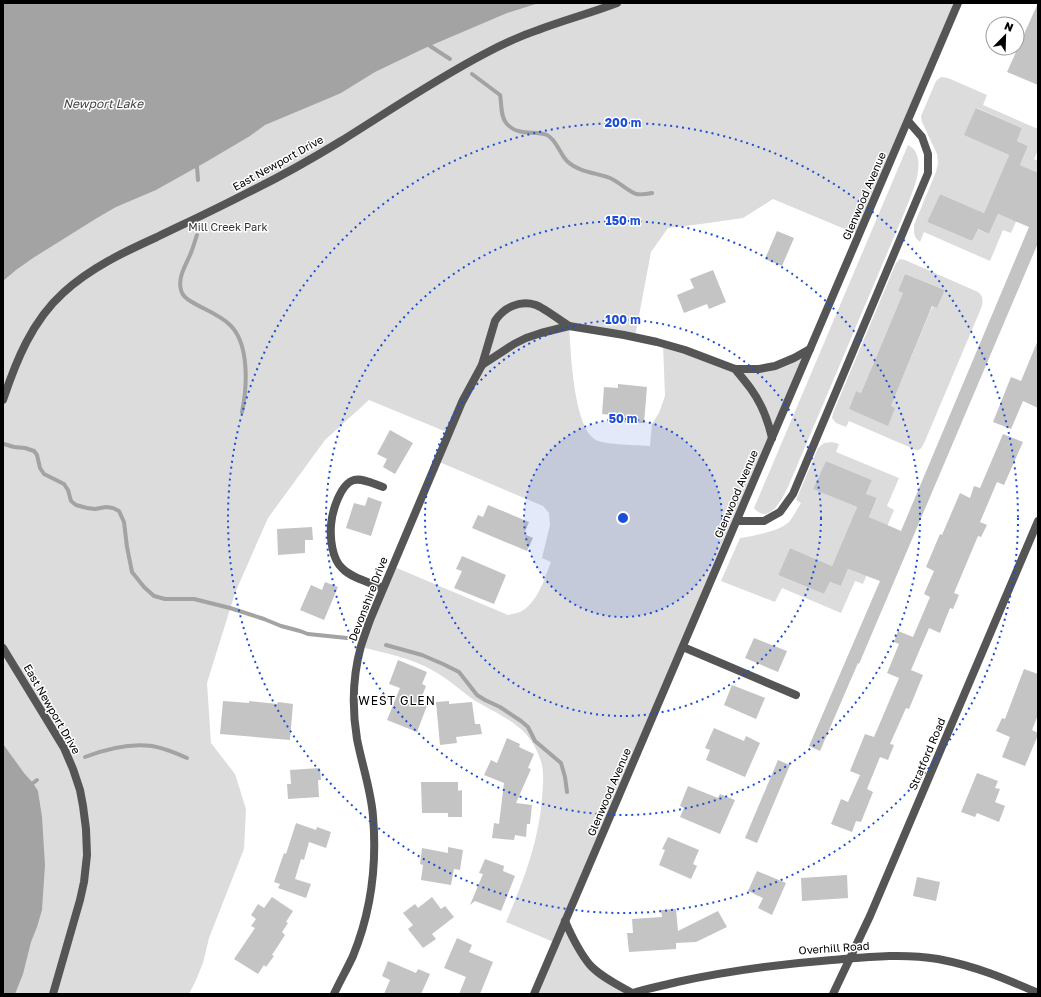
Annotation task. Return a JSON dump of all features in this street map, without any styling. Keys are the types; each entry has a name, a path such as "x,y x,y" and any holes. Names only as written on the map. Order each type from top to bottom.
{"street":[{"name":"East Newport Drive","path":"3,400 15,368 35,327 47,309 62,293 83,277 133,248 208,213 279,176 341,140 406,99 486,53 516,38 617,3"},
{"name":"Glenwood Avenue","path":"534,994 958,3"},
{"path":"737,521 764,521 780,512 793,494 928,173 928,154 922,137 908,121"},
{"name":"Devonshire Drive","path":"334,994 353,955 365,919 372,881 375,846 373,816 368,785 357,740 354,713 355,678 361,647 370,620 462,402 482,366 495,321 507,308 517,304 527,303 538,305 569,326"},
{"name":"Devonshire Drive","path":"482,366 514,344 526,338 569,326 657,342 685,350 735,369 759,369 775,366 810,349"},
{"path":"735,369 758,401 769,425 772,438"},
{"path":"383,487 362,480 348,482 342,490 336,504 331,524 331,543 334,556 340,568 349,574 383,588"},
{"name":"Stratford Road","path":"833,994 870,916 1038,521"},
{"path":"683,646 796,695"},
{"name":"East Newport Drive","path":"3,648 64,748 80,790 83,806 87,855 84,882 53,994"},
{"path":"565,921 573,940 591,966 631,994"},
{"name":"Overhill Road","path":"631,994 693,978 743,969 790,963 882,956 908,956 964,964 997,975 1038,993"}],"green space":[{"name":"Mill Creek Park","path":"3,3 958,3 859,235 773,199 743,218 668,228 651,252 635,337 569,326 572,370 582,420 588,432 596,440 614,444 650,446 652,424 659,413 665,396 663,344 735,369 759,369 810,349 565,921 582,954 630,994 534,994 556,943 506,922 534,846 540,814 543,769 537,752 528,736 514,723 474,700 438,673 407,659 361,647 392,566 508,615 520,612 526,608 540,590 551,562 542,558 550,525 549,513 543,506 437,461 449,433 369,400 325,440 268,518 235,593 207,683 211,743 235,774 246,809 244,849 209,938 203,963 189,994 3,994"},
{"path":"941,77 948,78 987,95 983,105 1038,129 1038,150 1034,159 1038,161 1038,171 1011,233 1003,230 990,261 924,232 920,242 914,234 914,225 936,172 938,163 937,154 922,122 921,116 936,81","holes":["977,108 1022,128 1017,141 1028,146 1020,165 1033,171 1012,220 998,214 989,234 977,229 972,241 927,222 940,194 984,213 1009,155 965,135"]},
{"path":"908,145 915,151 918,158 918,173 905,211 788,487 779,504 774,509 765,514 760,513 754,508"},
{"path":"900,259 905,260 978,292 982,297 982,306 925,441 919,450 849,421 846,427 836,423 832,418 896,263","holes":["905,274 945,290 937,308 933,306 929,314 891,406 888,425 849,409 856,391 861,393 903,293 898,291"]},
{"path":"832,442 839,444 836,452 899,478 887,506 894,510 863,584 855,581 841,613 782,588 775,602 721,581 740,538 779,528 791,520 801,503 796,500 818,448 824,443","holes":["826,461 872,480 866,494 877,499 869,517 882,523 861,574 848,569 841,586 830,582 824,594 778,575 790,548 832,566 857,507 814,489"]}],"water":[{"name":"Newport Lake","path":"3,3 539,3 507,13 425,48 375,72 341,93 265,125 250,136 156,190 116,207 97,218 33,258 3,281"},
{"path":"3,744 38,791 42,817 45,865 42,910 31,942 23,974 15,994 3,994"}],"building":[{"path":"1038,3 1038,85 1007,72 1014,56 1025,56 1025,32"},
{"path":"976,108 1022,128 1017,141 1028,146 1020,165 1038,173 1038,243 859,664 858,663 820,751 809,746 880,581 848,569 841,586 830,582 824,594 778,575 790,548 832,566 857,507 813,489 826,461 872,480 866,494 877,498 869,517 901,531 1029,227 998,214 989,234 978,229 972,241 927,222 940,194 984,213 1009,155 964,135"},
{"path":"777,231 794,238 782,266 765,259"},
{"path":"713,270 726,302 709,309 707,304 684,313 677,295 694,288 690,279"},
{"path":"905,274 945,290 937,308 932,306 891,406 895,408 888,426 849,409 856,391 861,393 903,293 898,291"},
{"path":"1038,340 1038,408 1023,401 1011,429 993,422 1011,377 1021,381"},
{"path":"618,384 647,387 644,423 620,422 621,416 602,414 604,387 618,388"},
{"path":"390,430 413,443 395,474 383,467 387,459 377,454"},
{"path":"1003,434 1023,442 1004,485 997,482 980,522 987,525 981,537 978,536 954,593 959,595 953,609 950,608 940,633 929,628 911,670 923,675 909,709 906,708 890,744 894,745 888,760 880,757 867,789 873,792 861,822 856,821 852,832 831,824 841,799 848,802 860,775 850,771 865,734 874,737 899,678 887,673 899,644 894,642 898,631 913,637 930,597 924,594 934,571 926,567 940,534 942,535 960,493 970,498 974,486 980,488"},
{"path":"368,497 382,502 371,536 346,528 354,503 365,506"},
{"path":"488,505 529,522 524,534 533,538 527,551 472,528 478,515 483,517"},
{"path":"312,527 313,540 305,540 305,553 278,555 277,529"},
{"path":"462,556 506,575 494,604 454,588 462,571 456,569"},
{"path":"325,582 338,587 324,620 300,610 311,585 322,590"},
{"path":"754,638 787,651 778,672 745,658"},
{"path":"398,660 427,672 422,684 426,686 419,704 428,703 417,732 387,720 400,688 389,684"},
{"path":"1024,669 1038,674 1038,715 1032,730 1038,733 1038,735 1025,766 1002,757 1010,737 996,731 1002,718 1005,719"},
{"path":"732,685 765,698 756,719 724,705"},
{"path":"223,701 249,703 249,701 277,704 278,702 293,704 290,740 220,734"},
{"path":"449,701 449,704 472,702 475,724 480,724 482,734 456,737 457,743 440,745 436,702"},
{"path":"714,728 744,741 746,736 760,743 745,777 706,760 710,750 705,748"},
{"path":"507,738 520,744 519,747 534,754 528,768 531,769 516,803 532,805 530,824 527,824 526,837 515,835 514,840 492,838 494,823 499,824 504,783 484,775 491,760 497,763"},
{"path":"778,760 790,765 757,843 745,838"},
{"path":"320,768 321,780 318,780 319,797 288,799 287,784 291,784 290,770"},
{"path":"977,773 998,781 995,788 1000,789 995,802 1005,806 999,822 977,813 975,817 961,812"},
{"path":"421,782 458,782 458,791 462,790 462,817 448,817 448,813 422,813"},
{"path":"688,786 718,798 720,794 735,800 720,834 680,817 684,808 680,806"},
{"path":"296,823 316,830 317,827 331,832 326,848 309,842 304,860 301,859 295,879 311,884 306,898 278,888 280,884 274,882 284,853 286,854"},
{"path":"668,837 699,850 693,864 697,866 691,879 659,865 665,850 662,849"},
{"path":"448,847 463,850 460,870 454,869 451,885 421,880 423,865 420,864 422,848 448,853"},
{"path":"485,859 504,866 503,871 515,876 501,911 475,901 470,905 483,874 479,873"},
{"path":"757,871 786,883 772,915 758,908 763,898 748,891"},
{"path":"847,875 848,898 802,901 801,878"},
{"path":"917,877 940,882 936,901 913,896"},
{"path":"272,897 293,911 282,932 285,935 272,955 274,956 266,967 264,965 258,974 234,959 255,928 251,926 256,919 251,915 258,904 264,908"},
{"path":"432,897 441,909 445,906 454,917 432,934 436,939 423,948 408,929 413,925 403,913 415,904 418,908"},
{"path":"676,909 678,931 718,911 727,927 696,942 676,943 676,949 629,952 627,933 633,933 632,919 662,917 661,910"},
{"path":"457,938 472,945 469,952 493,962 480,994 459,994 466,977 444,968"},
{"path":"388,961 416,973 418,969 430,974 421,994 384,994 390,980 382,976"}],"waterway":[{"path":"430,46 450,59"},
{"path":"472,74 500,95 503,118 512,128 522,132 547,135 553,140 565,159 577,168 610,178 636,194 652,193"},
{"path":"197,167 198,180"},
{"path":"197,235 180,280 181,290 186,298 224,320 236,333 241,343 244,355 246,379 242,412"},
{"path":"4,444 34,451 37,455 40,468 44,474 64,484 68,490 71,501 76,505 95,509 106,507 119,511 124,522 132,572 144,587 154,596 165,599 194,599 230,608 308,634 347,638"},
{"path":"386,645 422,655 459,672 477,695 500,707 521,721 528,727 535,741 561,763 567,792"},
{"path":"85,757 118,747 143,745 161,748 187,758"},
{"path":"33,783 37,780"}],"district":[{"name":"WEST GLEN","path":"397,701"}]}
